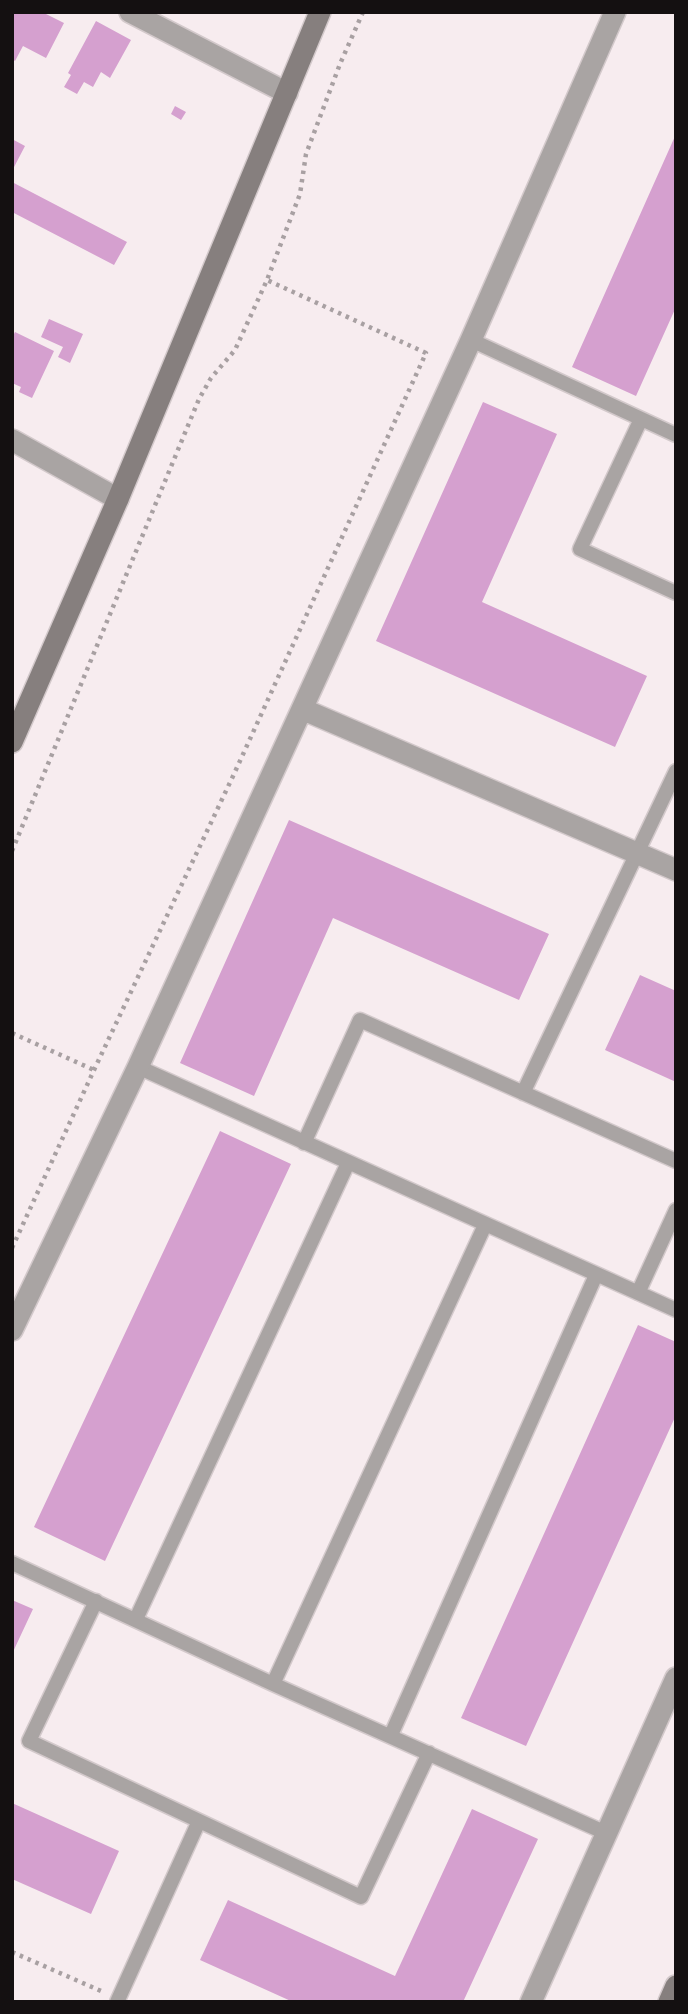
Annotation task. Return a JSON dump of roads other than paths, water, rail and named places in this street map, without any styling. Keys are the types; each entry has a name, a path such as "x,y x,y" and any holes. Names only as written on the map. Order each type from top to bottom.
{"street":[{"path":"130,12 287,93"},
{"path":"12,742 118,499 320,12"},
{"path":"12,1330 138,1068 471,340 615,12"},
{"path":"12,440 118,499"},
{"path":"302,709 676,870"},
{"path":"531,2002 676,1678"},
{"path":"669,2002 676,1986"}],"lane":[{"path":"471,340 676,435"},
{"path":"641,419 580,549 676,593"},
{"path":"523,1093 676,771"},
{"path":"304,1143 360,1020 676,1161"},
{"path":"138,1068 676,1310"},
{"path":"136,1619 348,1163"},
{"path":"638,1293 676,1210"},
{"path":"273,1684 485,1225"},
{"path":"391,1735 596,1275"},
{"path":"12,1563 273,1684 606,1833"},
{"path":"96,1601 29,1741 361,1897 429,1753"},
{"path":"118,2001 199,1821"}]}
